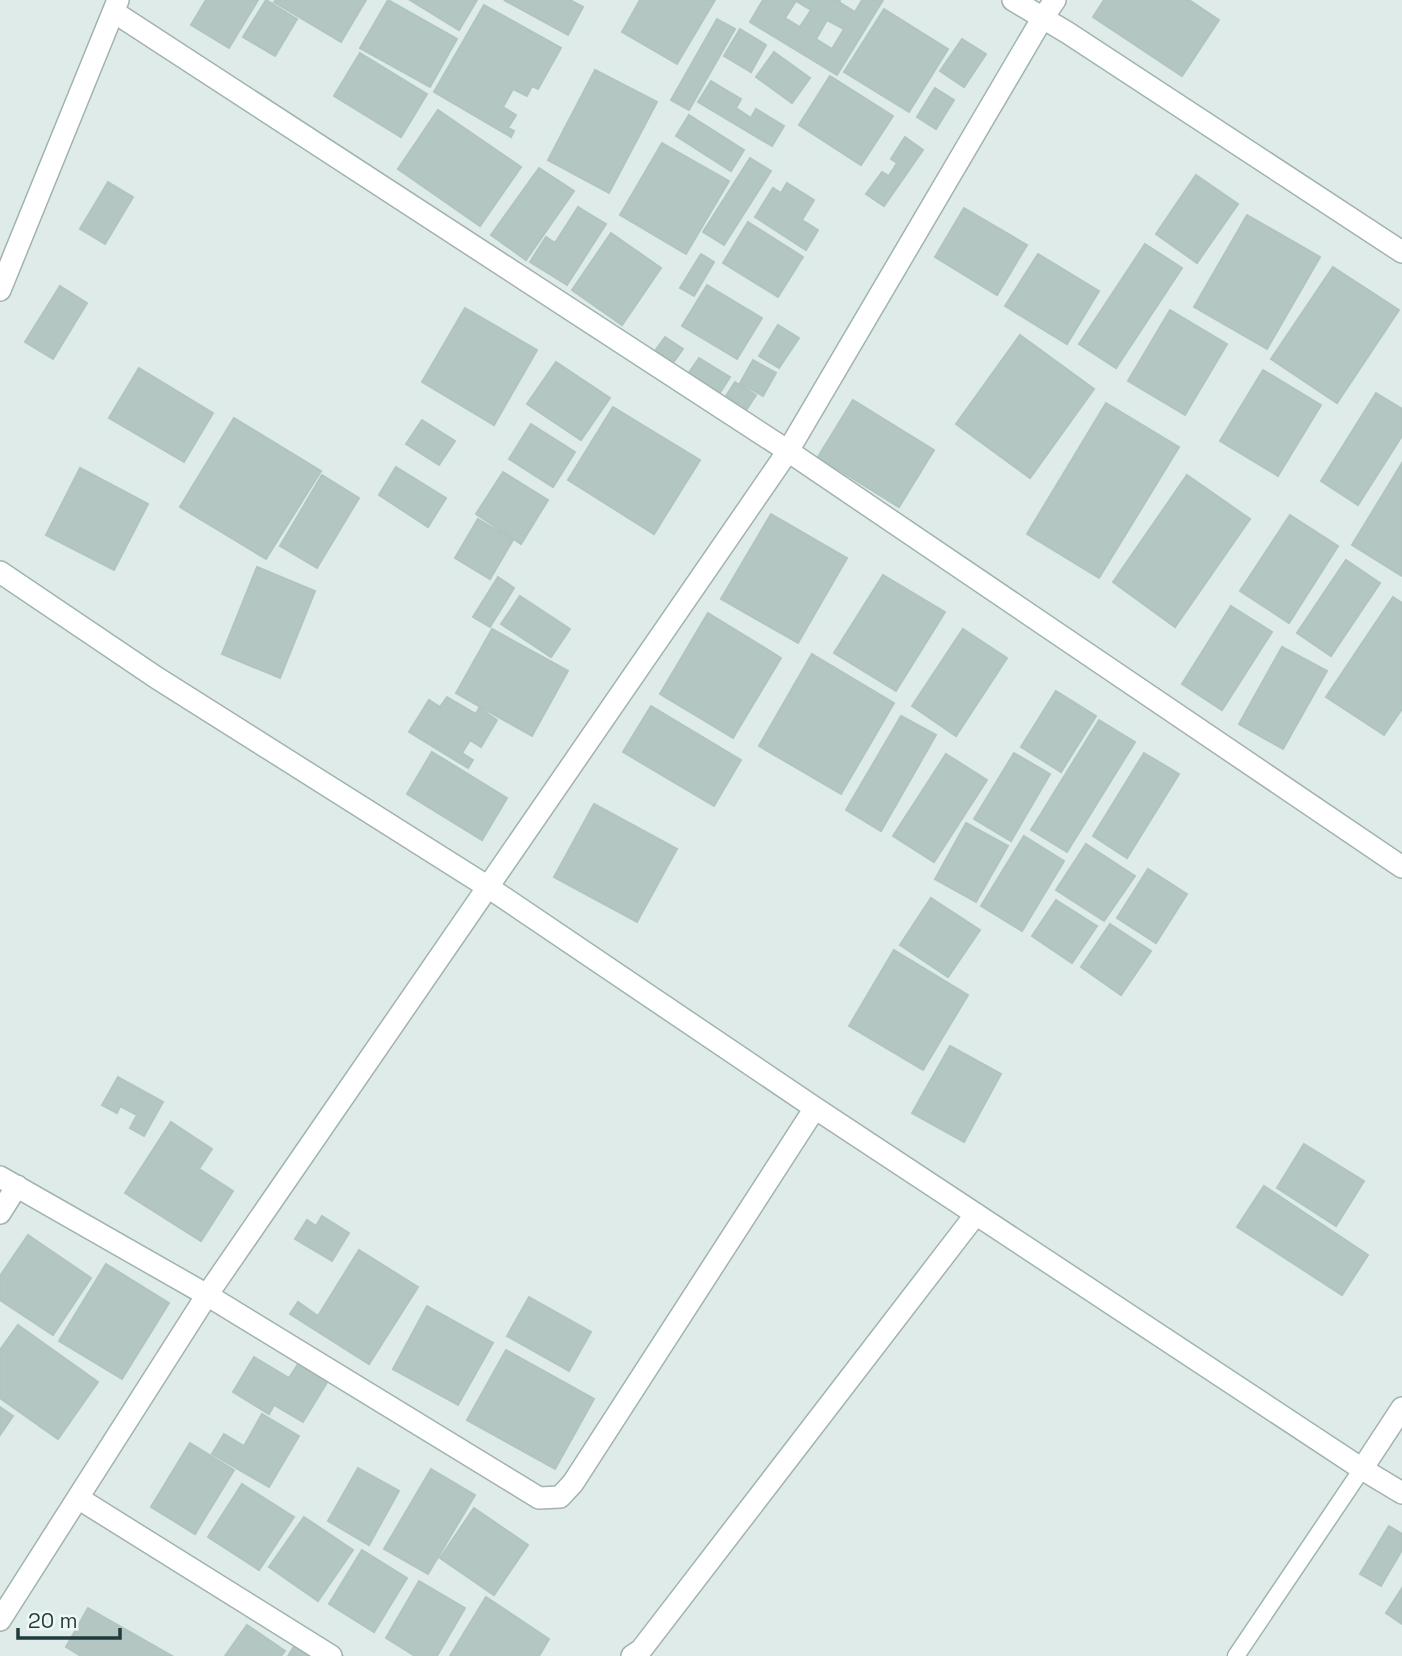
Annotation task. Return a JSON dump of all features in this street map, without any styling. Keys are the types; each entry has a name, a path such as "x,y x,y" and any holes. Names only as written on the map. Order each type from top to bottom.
{"street":[{"path":"1013,0 1068,33 1402,252"},
{"path":"0,1620 207,1295 788,452 1055,0"},
{"path":"0,290 116,6 788,452 1402,867"},
{"path":"0,572 157,678 488,887 815,1108 1402,1493"},
{"path":"0,1213 8,1182 207,1295 539,1498 560,1497 573,1483 815,1108"},
{"path":"632,1656 641,1650 976,1214"},
{"path":"1362,1469 1402,1408"},
{"path":"78,1498 331,1656"}],"lane":[{"path":"1236,1656 1362,1469"}],"building":[{"path":"206,0 258,0 229,48 191,25"},
{"path":"266,0 297,19 275,56 243,37"},
{"path":"366,0 341,42 274,2"},
{"path":"388,0 457,39 430,87 360,48"},
{"path":"410,0 477,0 459,30"},
{"path":"504,0 570,0 583,7 568,35"},
{"path":"640,0 715,0 677,64 622,32"},
{"path":"763,0 840,0 839,2 855,12 862,0 883,0 837,75 750,22","holes":["796,1 811,10 800,27 785,18","827,20 844,29 832,49 816,39"]},
{"path":"1104,0 1189,0 1219,20 1182,76 1093,17"},
{"path":"484,5 561,48 538,89 532,86 527,96 513,89 503,107 516,115 508,128 514,131 511,137 434,92"},
{"path":"884,9 948,49 909,112 844,72"},
{"path":"717,19 735,29 689,110 671,100"},
{"path":"740,29 766,45 751,72 724,56"},
{"path":"962,39 986,54 964,87 940,71"},
{"path":"774,52 810,78 792,103 756,77"},
{"path":"360,53 427,94 401,137 334,96"},
{"path":"595,70 657,102 609,193 548,160"},
{"path":"830,76 893,116 861,165 799,125"},
{"path":"711,81 741,99 736,108 751,118 756,109 784,126 772,146 698,102"},
{"path":"935,88 954,100 936,129 917,117"},
{"path":"438,110 521,167 480,226 398,169"},
{"path":"689,115 744,150 731,171 676,136"},
{"path":"905,137 923,150 884,206 866,194 882,172 889,176 897,163 891,159"},
{"path":"662,143 729,181 686,254 620,215"},
{"path":"750,158 771,171 724,245 703,232"},
{"path":"539,168 574,191 526,260 491,235"},
{"path":"1196,175 1238,204 1197,263 1156,234"},
{"path":"108,182 133,197 105,244 80,229"},
{"path":"787,183 814,200 802,220 818,230 806,250 755,217 773,188 781,193"},
{"path":"578,207 606,224 567,285 530,262 546,237 555,243"},
{"path":"964,208 1027,245 997,295 935,257"},
{"path":"1247,215 1320,257 1267,349 1194,307"},
{"path":"748,222 803,257 778,297 723,263"},
{"path":"611,233 661,268 622,325 572,290"},
{"path":"1145,244 1182,268 1116,368 1079,344"},
{"path":"701,254 714,262 694,296 680,288"},
{"path":"1038,254 1099,291 1067,344 1005,306"},
{"path":"1333,267 1399,310 1337,403 1271,359"},
{"path":"707,285 762,318 737,359 682,326"},
{"path":"60,286 87,303 53,359 25,342"},
{"path":"465,308 537,350 494,425 422,382"},
{"path":"1170,310 1227,344 1185,415 1128,381"},
{"path":"778,325 799,338 779,368 759,356"},
{"path":"1020,335 1094,389 1030,478 956,424"},
{"path":"665,337 683,349 673,363 655,351"},
{"path":"699,358 730,377 719,394 688,374"},
{"path":"753,360 776,373 763,396 740,383"},
{"path":"556,362 610,398 581,440 527,404"},
{"path":"139,368 213,413 184,462 109,418"},
{"path":"1263,370 1321,405 1278,476 1220,441"},
{"path":"735,382 756,395 747,409 726,396"},
{"path":"1376,393 1402,409 1402,436 1358,505 1321,481"},
{"path":"853,400 934,450 899,507 818,457"},
{"path":"1106,403 1179,447 1099,578 1027,534"},
{"path":"613,407 700,460 654,534 568,480"},
{"path":"234,418 321,471 266,559 180,507"},
{"path":"422,420 455,441 439,465 406,444"},
{"path":"531,424 575,452 553,487 509,459"},
{"path":"1402,463 1402,576 1352,545"},
{"path":"396,467 446,498 428,527 379,495"},
{"path":"80,468 148,504 114,570 46,535"},
{"path":"503,472 548,500 521,544 476,514"},
{"path":"322,475 359,498 317,568 280,546"},
{"path":"1187,475 1250,519 1175,627 1113,582"},
{"path":"771,514 847,558 798,643 721,599"},
{"path":"1290,515 1338,546 1289,623 1240,591"},
{"path":"478,519 513,540 490,579 455,558"},
{"path":"1346,560 1380,583 1331,656 1297,633"},
{"path":"257,567 315,591 280,678 222,654"},
{"path":"883,575 945,612 896,691 834,653"},
{"path":"498,577 514,588 490,627 473,617"},
{"path":"520,596 570,629 551,657 501,624"},
{"path":"1393,597 1402,603 1402,709 1384,735 1326,697"},
{"path":"1231,606 1272,632 1222,710 1182,684"},
{"path":"708,613 781,658 733,738 660,694"},
{"path":"492,629 568,671 532,736 456,693"},
{"path":"963,629 1007,658 956,736 912,706"},
{"path":"1282,647 1327,671 1283,749 1239,724"},
{"path":"812,654 894,703 841,794 759,746"},
{"path":"1056,691 1096,716 1061,772 1021,747"},
{"path":"447,697 476,714 479,708 497,720 481,747 470,740 462,753 473,760 468,768 409,732 429,700 440,707"},
{"path":"651,706 741,760 714,806 623,752"},
{"path":"901,716 936,735 881,831 846,810"},
{"path":"1099,720 1135,742 1067,852 1031,830"},
{"path":"432,752 507,798 482,840 407,794"},
{"path":"1014,753 1050,774 1011,841 974,819"},
{"path":"1144,753 1179,774 1127,858 1093,836"},
{"path":"946,754 987,780 934,862 893,836"},
{"path":"594,804 677,849 637,922 554,877"},
{"path":"966,823 1008,846 976,902 935,879"},
{"path":"1024,836 1064,861 1022,931 981,906"},
{"path":"1086,844 1135,876 1104,921 1056,890"},
{"path":"1148,869 1187,894 1156,943 1117,918"},
{"path":"931,898 980,930 948,977 900,945"},
{"path":"1056,900 1097,926 1072,963 1032,936"},
{"path":"1110,924 1151,951 1121,995 1081,967"},
{"path":"894,950 968,995 923,1070 849,1026"},
{"path":"950,1046 1001,1074 964,1142 912,1113"},
{"path":"118,1077 163,1102 144,1136 130,1128 137,1115 120,1106 117,1113 102,1105"},
{"path":"171,1122 212,1149 199,1169 233,1191 201,1241 125,1193"},
{"path":"1304,1144 1364,1181 1336,1226 1277,1188"},
{"path":"1264,1186 1368,1255 1342,1295 1237,1227"},
{"path":"322,1216 349,1233 332,1261 295,1239 307,1220 316,1226"},
{"path":"28,1235 91,1278 53,1335 0,1300 0,1276"},
{"path":"359,1250 418,1287 369,1364 290,1314 298,1302 318,1316"},
{"path":"106,1264 169,1303 122,1379 59,1341"},
{"path":"529,1297 591,1332 569,1371 507,1336"},
{"path":"427,1306 493,1343 458,1405 393,1369"},
{"path":"18,1325 98,1382 58,1439 0,1398 0,1350"},
{"path":"506,1350 594,1399 555,1469 467,1420"},
{"path":"254,1357 289,1378 300,1361 329,1379 303,1422 274,1405 269,1414 233,1392"},
{"path":"0,1407 13,1416 0,1435"},
{"path":"262,1414 299,1436 269,1487 212,1454 224,1434 244,1446"},
{"path":"190,1443 234,1470 195,1534 151,1507"},
{"path":"358,1468 399,1491 369,1545 328,1521"},
{"path":"431,1469 475,1495 428,1574 384,1549"},
{"path":"242,1484 294,1517 259,1570 208,1537"},
{"path":"474,1508 528,1545 494,1595 440,1558"},
{"path":"304,1517 353,1550 318,1601 269,1567"},
{"path":"1389,1526 1402,1534 1402,1550 1381,1586 1360,1574"},
{"path":"362,1550 407,1578 374,1632 329,1604"},
{"path":"419,1581 465,1608 437,1656 415,1656 386,1638"},
{"path":"1402,1588 1402,1624 1386,1613"},
{"path":"486,1597 549,1639 539,1656 450,1656"},
{"path":"88,1608 172,1656 81,1656 66,1647"},
{"path":"247,1625 285,1651 281,1656 225,1656"},
{"path":"304,1631 343,1656 288,1656"}]}
